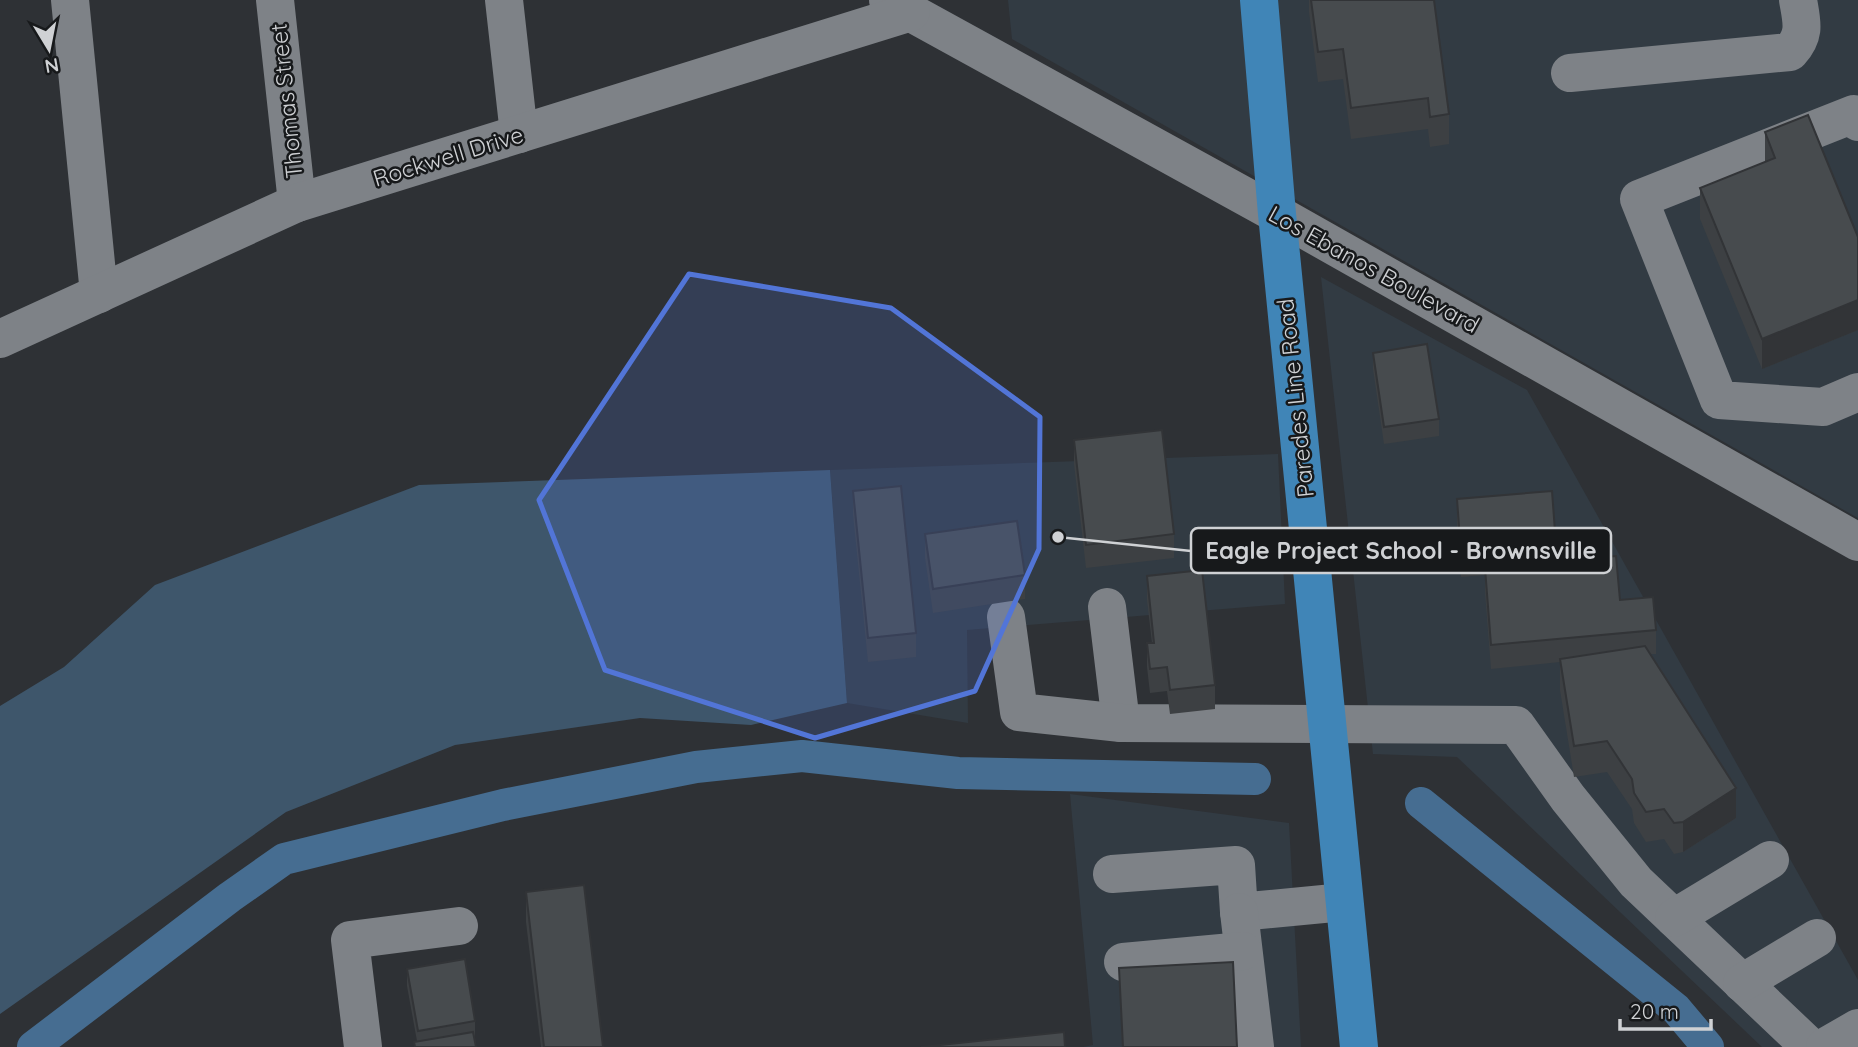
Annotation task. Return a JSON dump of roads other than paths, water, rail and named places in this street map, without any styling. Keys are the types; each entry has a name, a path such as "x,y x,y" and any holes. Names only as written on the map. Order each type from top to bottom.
{"main road":[{"name":"Paredes Line Road","path":"1259,0 1277,214 1359,1047"}],"street":[{"path":"70,0 99,294"},
{"name":"Thomas Street","path":"275,0 297,203"},
{"path":"504,0 519,134"},
{"path":"1570,74 1790,52 1800,41 1802,24 1798,0"},
{"name":"Rockwell Drive","path":"0,339 297,203 519,134 900,6"},
{"name":"Los Ebanos Boulevard","path":"900,6 1277,214 1858,542"},
{"path":"1695,450 1719,400 1639,199 1854,114 1858,122"},
{"path":"1719,400 1823,407 1858,392"},
{"path":"1107,607 1121,723"},
{"path":"1006,617 1019,712 1121,723 1516,725 1568,798 1636,882 1810,1047"},
{"path":"1674,918 1770,860"},
{"path":"1112,874 1236,864 1255,1047"},
{"path":"1239,912 1344,902"},
{"path":"363,1047 351,940 458,926"},
{"path":"1742,983 1817,938"},
{"path":"1124,962 1243,951"},
{"path":"1825,1047 1858,1028"}],"waterway":[{"path":"33,1047 284,859 503,805 696,767 802,756 958,773 1255,779"},
{"path":"1421,803 1676,1009 1708,1047"}],"place":[{"name":"Eagle Project School - Brownsville","path":"1058,537"}]}
